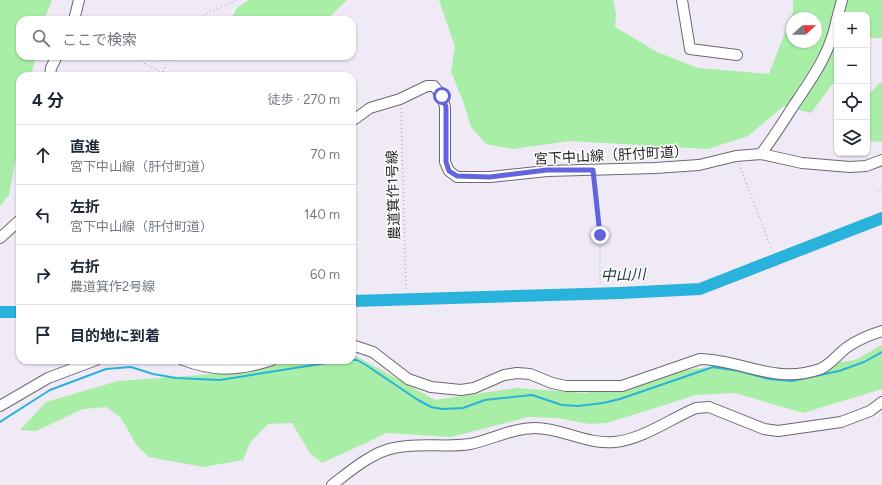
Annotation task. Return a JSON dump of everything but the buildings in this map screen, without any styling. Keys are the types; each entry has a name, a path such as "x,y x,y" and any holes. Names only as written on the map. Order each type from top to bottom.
{"street":[{"path":"75,16 79,0"},
{"path":"682,0 690,49 737,55"},
{"path":"839,12 842,0"},
{"path":"761,154 820,66 834,36"},
{"path":"50,72 55,60"},
{"name":"宮下中山線（肝付町道）","path":"356,119 370,108 400,99 427,86 434,86 442,96 446,107 446,162 449,171 457,176 490,177 547,170 593,170 700,164 736,156 761,154 802,163 850,167 866,166 882,160"},
{"path":"0,238 16,224"},
{"path":"356,346 373,352 408,379 431,387 461,390 474,388 504,375 517,373 530,374 552,383 566,386 595,387 622,386 700,359 712,359 769,374 805,373 822,368 846,348 864,337 882,331"},
{"path":"0,406 48,378 85,364"},
{"path":"196,364 212,369 240,368 256,364"},
{"path":"332,485 364,461 393,448 470,444 516,431 534,428 549,429 602,442 614,442 649,431 696,408 703,407 709,407 764,429 778,431 841,422 870,411 882,402"}],"path":[{"path":"201,16 237,0"},
{"path":"138,60 161,72"},
{"path":"163,72 168,60"},
{"name":"農道箕作1号線","path":"400,99 406,290"},
{"path":"736,156 772,248"},
{"path":"593,170 600,235 600,284"},
{"path":"878,192 882,191"}],"green space":[{"path":"0,0 52,0 46,16 16,16 16,60 35,60 32,72 16,72 16,157 9,195 0,206"},
{"path":"249,0 347,0 330,16 232,16 238,7"},
{"path":"439,0 613,0 616,14 615,27 657,52 698,68 769,74 786,30 786,48 822,48 822,12 793,12 793,0 882,0 882,38 870,38 870,12 834,12 834,82 811,113 784,106 748,136 708,149 570,141 513,149 486,144 471,127 463,101 451,72 455,47"},
{"path":"879,83 882,83 882,142 870,141 870,94"},
{"path":"882,345 882,389 803,413 735,393 696,395 607,423 589,424 558,418 528,417 451,437 387,433 322,463 309,452 292,423 268,424 250,443 243,460 203,467 149,457 137,446 121,418 106,407 83,409 36,431 20,430 46,402 118,381 201,375 281,364 356,364 356,356 435,400 517,388 585,393 675,372 735,363 793,369 855,360"}],"waterway":[{"name":"中山川","path":"356,301 620,293 700,289 882,218"},
{"name":"中山川","path":"0,312 16,312"},
{"path":"356,360 366,365 418,400 431,407 442,409 463,408 485,400 532,395 562,405 578,406 603,403 620,399 713,367 739,371 769,379 792,381 839,371 864,362 882,352"},
{"path":"0,422 50,390 106,369 131,367 153,374 176,378 220,380 320,364"}],"route":[{"path":"442,96 446,107 446,162 449,171 457,176 490,177 547,170 593,170 600,235"}]}
